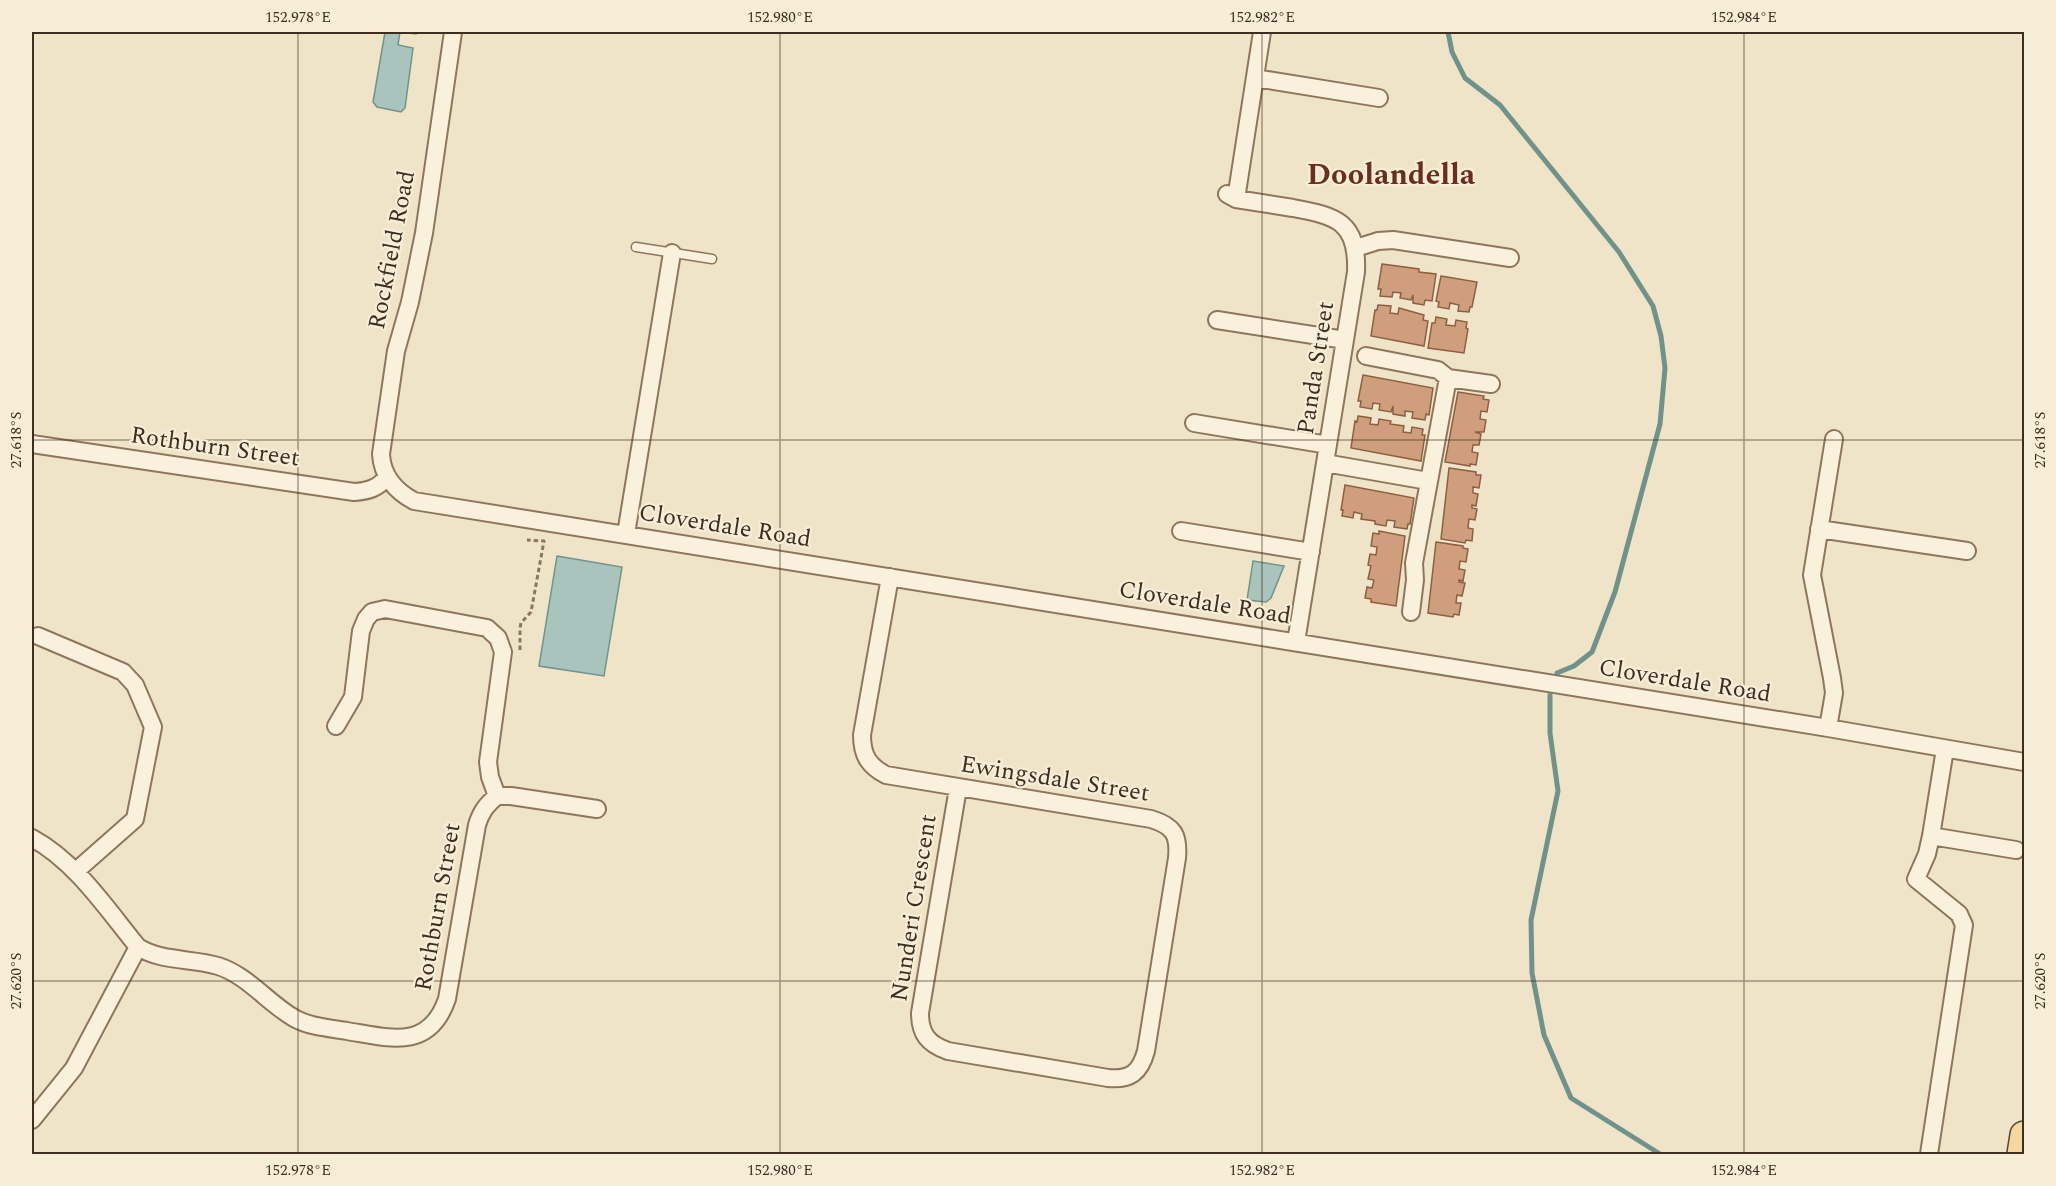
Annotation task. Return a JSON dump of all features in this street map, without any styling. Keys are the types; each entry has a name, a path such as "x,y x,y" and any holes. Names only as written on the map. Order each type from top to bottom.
{"main road":[{"path":"2021,1155 2025,1135"}],"street":[{"name":"Rockfield Road","path":"387,477 382,465 381,454 384,431 396,351 410,302 424,233 453,32"},
{"path":"1262,32 1232,197 1333,217 1344,225 1356,248 1378,241 1393,240 1510,258"},
{"path":"1255,78 1379,98"},
{"name":"Panda Street","path":"1296,642 1356,272 1356,248"},
{"path":"626,534 672,253"},
{"path":"1217,320 1345,340"},
{"path":"1366,356 1438,370 1448,378 1491,384"},
{"path":"1411,612 1415,580 1414,562 1448,378"},
{"path":"1194,423 1328,446"},
{"path":"1828,728 1834,693 1812,575 1834,440"},
{"name":"Rothburn Street","path":"32,444 354,492 380,486 387,477"},
{"path":"1325,463 1428,481"},
{"name":"Cloverdale Road","path":"387,477 402,495 429,504 1296,642 2025,762"},
{"path":"1820,529 1967,552"},
{"path":"1181,531 1311,552"},
{"name":"Ewingsdale Street","path":"890,577 862,735 862,748 869,764 886,776 1151,819 1169,827 1174,833 1178,847 1177,858 1146,1051 1139,1068 1132,1075"},
{"path":"336,726 353,697 361,631 372,612 385,609 481,625 488,628 498,638 503,652 488,762 490,777 497,796 511,796 597,809"},
{"path":"38,636 123,672 135,685 153,727 135,819 76,872"},
{"path":"1929,1155 1964,925 1959,914 1916,879 1932,836 1946,750"},
{"name":"Nunderi Crescent","path":"958,788 920,1013 925,1036 937,1047 948,1051 1108,1078 1123,1078 1132,1075"},
{"name":"Rothburn Street","path":"32,838 43,844 76,872 138,947 151,955 218,966 233,973 294,1018 309,1025 400,1039 420,1034 437,1020 447,999 477,825 485,806 497,796"},
{"path":"1932,836 2016,850"},
{"path":"32,1120 75,1068 138,947"}],"lane":[{"path":"636,247 712,259"}],"path":[{"path":"503,652 520,653 521,623 531,612 544,542 527,540"}],"water":[{"path":"385,32 400,32 398,45 413,48 405,108 401,112 377,107 373,102"},
{"path":"557,556 622,567 604,676 539,666"},
{"path":"1253,561 1284,566 1271,598 1266,602 1247,600"}],"building":[{"path":"1382,264 1419,269 1419,272 1436,274 1432,301 1425,300 1424,305 1413,303 1413,295 1411,300 1400,298 1401,293 1393,292 1392,297 1380,296 1381,289 1378,289"},
{"path":"1441,276 1477,282 1469,312 1458,311 1459,305 1450,303 1449,309 1438,307 1439,302 1436,301"},
{"path":"1378,305 1391,306 1390,313 1398,314 1399,308 1424,315 1423,320 1428,321 1424,346 1371,336 1375,310"},
{"path":"1436,317 1447,319 1446,325 1455,326 1456,320 1467,322 1464,353 1428,348 1432,323 1435,323"},
{"path":"1363,375 1433,388 1429,415 1426,414 1425,420 1412,418 1413,412 1405,411 1405,416 1393,414 1393,406 1391,412 1379,410 1380,404 1373,403 1372,409 1360,407 1361,401 1358,401"},
{"path":"1458,392 1484,396 1483,399 1489,400 1487,412 1481,411 1480,419 1486,420 1484,432 1475,432 1481,434 1479,445 1473,445 1472,452 1478,453 1476,465 1445,462"},
{"path":"1358,416 1371,418 1370,424 1378,425 1379,419 1391,421 1390,424 1404,426 1403,432 1411,433 1412,427 1423,429 1422,435 1425,435 1421,461 1351,448 1355,421 1357,422"},
{"path":"1449,468 1476,472 1476,475 1481,475 1479,488 1473,487 1473,493 1478,494 1476,506 1472,505 1472,508 1477,509 1475,520 1469,519 1468,528 1473,529 1472,541 1466,540 1465,543 1441,539"},
{"path":"1345,485 1414,498 1410,524 1407,529 1394,527 1395,521 1387,520 1386,526 1375,524 1375,521 1361,519 1362,514 1354,512 1353,518 1342,516"},
{"path":"1379,531 1405,536 1396,606 1371,602 1371,599 1365,598 1367,587 1372,588 1374,580 1368,579 1371,566 1368,565 1370,554 1376,555 1377,547 1371,546 1373,533 1379,534"},
{"path":"1436,542 1463,546 1468,549 1466,562 1460,561 1459,569 1465,570 1463,581 1459,580 1459,582 1465,583 1462,596 1457,595 1456,603 1461,603 1459,615 1454,614 1453,617 1428,613"}],"waterway":[{"path":"1448,32 1452,52 1465,78 1500,105 1619,252 1653,306 1661,336 1665,368 1660,424 1615,592 1592,652 1574,666 1557,673"},
{"path":"1550,695 1550,733 1558,791 1531,920 1532,973 1544,1035 1571,1098 1660,1154"}],"district":[{"name":"Doolandella","path":"1391,175"}]}
